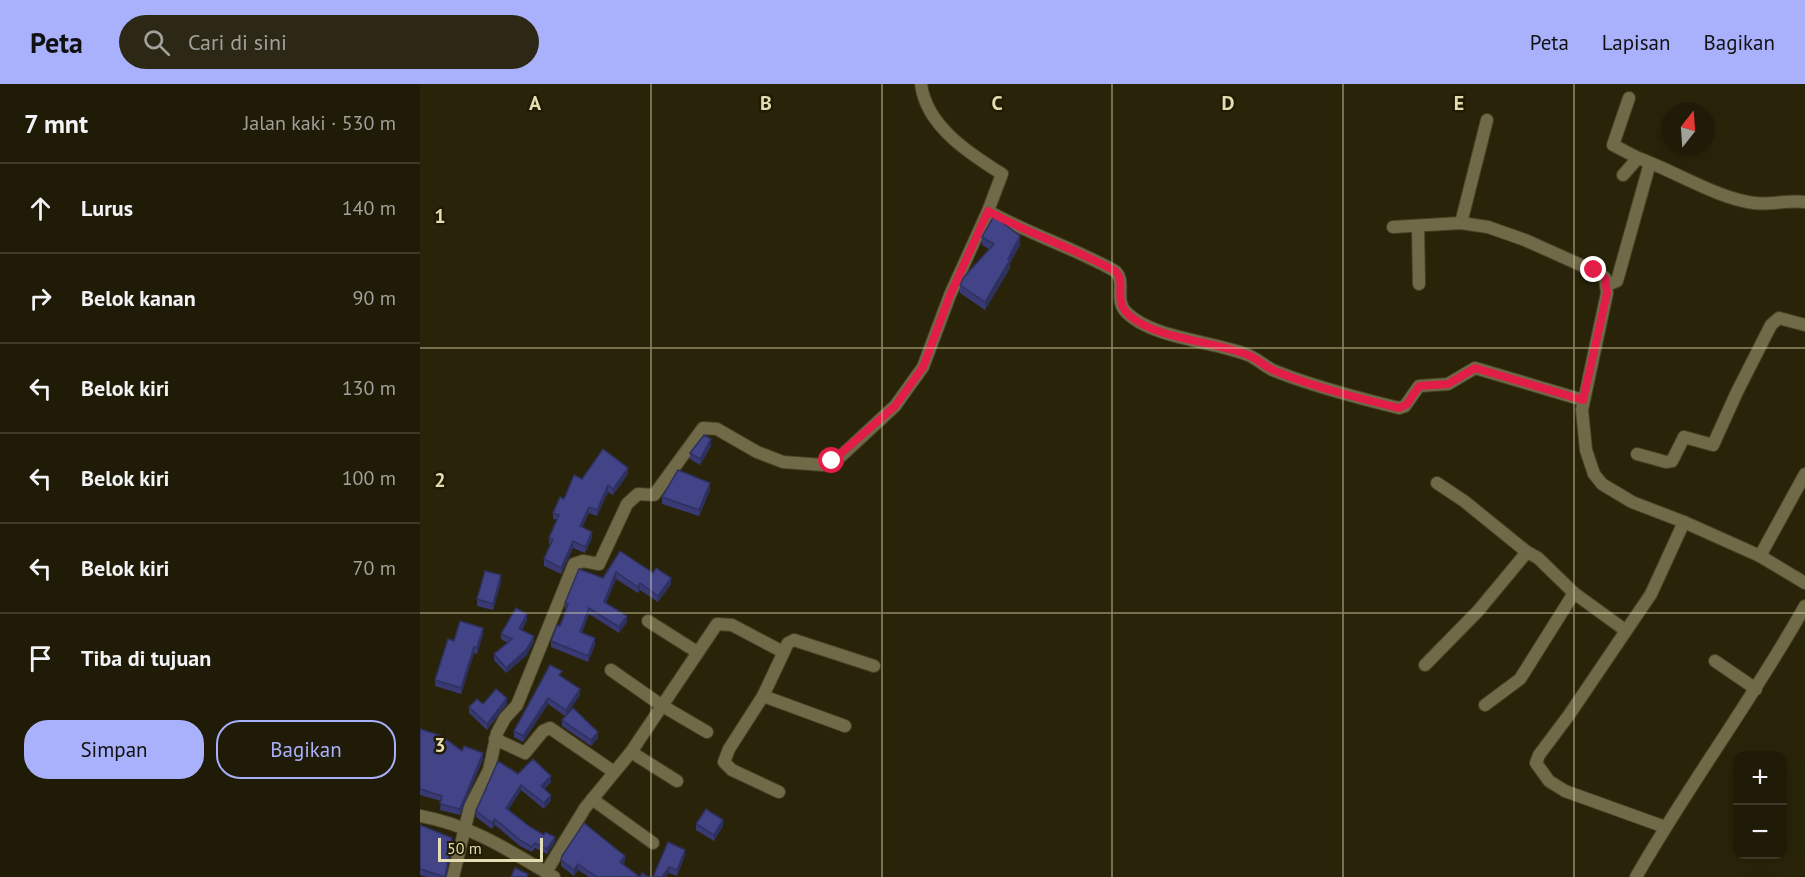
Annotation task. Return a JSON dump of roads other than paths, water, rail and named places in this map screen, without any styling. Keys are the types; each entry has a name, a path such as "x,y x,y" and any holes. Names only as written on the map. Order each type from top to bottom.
{"street":[{"path":"453,877 470,807 489,770 495,739 505,718 517,705 571,567 577,562 599,564 627,504 638,494 654,495 698,430 712,427 758,453 783,462 823,465 841,456 895,406 923,367 950,295 1002,174 967,151 945,131 927,105 921,84"},
{"path":"1629,98 1613,145 1714,191 1756,204 1805,202"},
{"path":"1461,223 1487,120"},
{"path":"1623,175 1644,160"},
{"path":"1607,285 1617,281 1644,160"},
{"path":"988,211 1019,228 1061,244 1115,271 1120,278 1119,300 1123,309 1135,320 1182,338 1247,355 1271,369 1295,378 1402,408 1419,386 1448,384 1469,370 1481,368 1583,400"},
{"path":"1394,227 1461,223 1488,227 1525,240 1562,259 1594,270 1605,278 1607,285 1598,338 1583,400 1584,438 1589,465 1594,474 1602,484 1632,502 1760,556 1805,583"},
{"path":"1418,227 1419,284"},
{"path":"1637,454 1666,462 1672,461 1684,437 1713,445 1771,325 1779,318 1805,325"},
{"path":"1760,556 1805,474"},
{"path":"1437,483 1538,558 1574,593 1625,630"},
{"path":"1665,827 1564,791 1549,781 1536,763 1539,754 1569,715 1625,630 1652,594 1684,522"},
{"path":"1425,665 1478,610 1527,552"},
{"path":"1485,705 1520,679 1574,593"},
{"path":"1636,877 1665,827 1756,689 1805,606"},
{"path":"648,621 698,652"},
{"path":"420,816 466,828 550,874 592,799 631,752 698,652 710,630 722,622 753,635 783,652"},
{"path":"779,792 732,770 724,762 729,749 763,696 788,643 794,640 874,666"},
{"path":"1715,661 1756,689"},
{"path":"611,670 661,705 707,732"},
{"path":"763,696 845,726"},
{"path":"495,739 525,753 543,731 549,728 614,772"},
{"path":"631,752 677,781"},
{"path":"592,799 652,843"}]}
